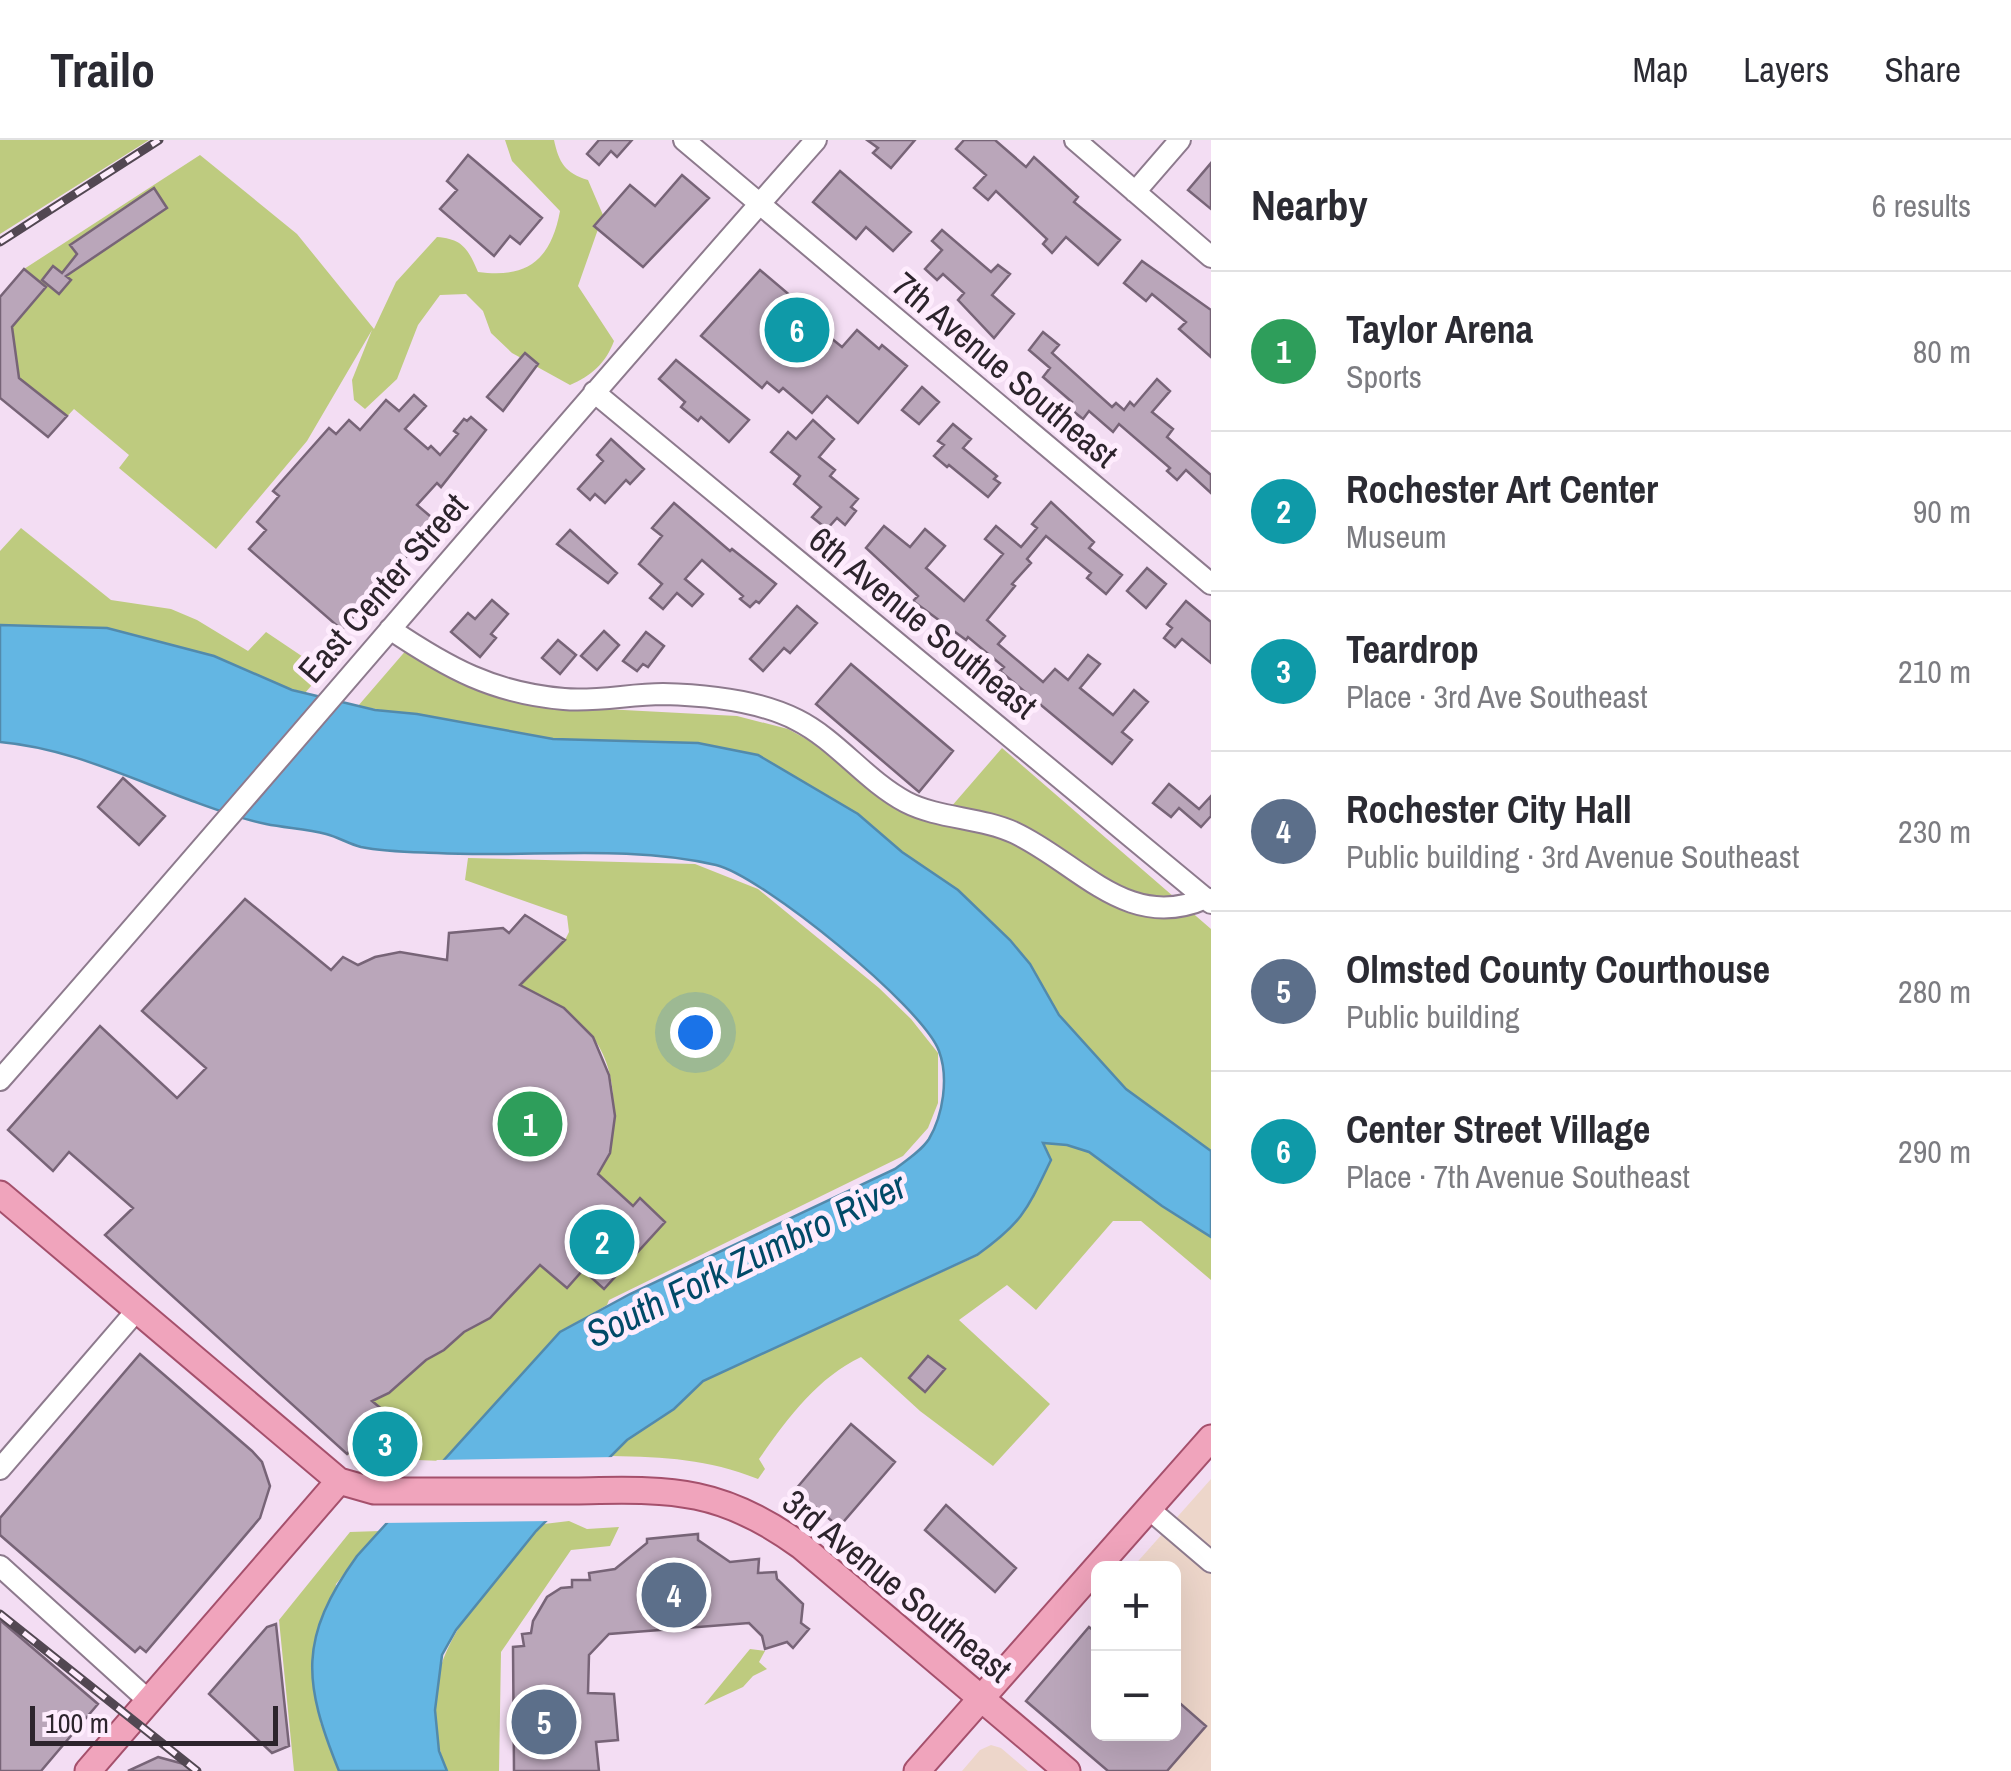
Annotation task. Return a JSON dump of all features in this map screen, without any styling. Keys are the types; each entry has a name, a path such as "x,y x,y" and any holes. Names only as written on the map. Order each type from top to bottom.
{"main road":[{"path":"0,1194 339,1481 88,1771"},
{"path":"917,1771 1211,1438"},
{"name":"3rd Avenue Southeast","path":"339,1481 374,1490 668,1490 721,1502 766,1522 802,1546 1068,1771"}],"street":[{"name":"7th Avenue Southeast","path":"684,140 1211,584"},
{"name":"East Center Street","path":"0,1080 816,140"},
{"path":"1074,140 1211,257"},
{"path":"1135,192 1180,140"},
{"name":"6th Avenue Southeast","path":"594,392 1208,901"},
{"path":"390,630 455,671 521,694 568,699 681,696 758,706 794,718 819,733 908,803 1012,832 1045,849 1100,890 1148,906 1173,909 1208,901"},
{"path":"0,1469 137,1310"},
{"path":"1149,1509 1211,1562"},
{"path":"0,1566 149,1701"}],"shaded area":[{"path":"1211,1479 1211,1771 1167,1771 1206,1726 1181,1704 1181,1561 1138,1561"},
{"path":"991,1745 1001,1748 1028,1771 962,1771 980,1750"}],"green space":[{"path":"0,140 149,140 0,234"},
{"path":"505,140 554,140 564,166 588,180 603,215 578,286 614,341 602,362 578,381 570,385 512,353 491,333 483,311 466,294 440,295 418,325 397,379 365,409 354,400 352,380 372,330 307,441 216,549 119,468 129,455 74,409 48,437 0,398 0,297 24,269 200,155 297,234 374,329 396,282 437,237 463,247 478,272 511,272 524,268 543,253 560,211 512,161"},
{"path":"21,528 111,600 171,609 248,651 266,632 324,671 305,693 214,656 107,628 0,625 0,551"},
{"path":"408,648 567,707 737,716 788,729 819,746 890,800 951,807 1002,748 1211,929 1211,1151 1126,1089 1059,1015 1030,964 1010,940 958,890 902,852 858,814 758,755 698,743 553,739 358,706"},
{"path":"468,858 695,864 758,889 911,1019 938,1053 938,1103 928,1128 903,1156 609,1300 607,1305 560,1332 443,1461 417,1460 378,1467 347,1454 384,1412 372,1401 389,1393 464,1332 490,1318 539,1263 567,1288 583,1270 604,1289 665,1222 640,1199 633,1206 598,1174 610,1141 614,1103 600,1049 574,1019 520,985 565,940 569,932 567,916 465,880"},
{"path":"1042,1143 1089,1152 1211,1237 1211,1280 1141,1221 1113,1221 1036,1310 1007,1285 959,1320 1050,1404 993,1466 920,1411 861,1357 830,1376 792,1415 759,1459 765,1469 758,1479 686,1460 611,1456 627,1440 674,1409 703,1381 977,1256 1005,1234 1029,1204 1050,1160"},
{"path":"569,1521 587,1529 619,1527 610,1546 571,1550 501,1652 499,1771 447,1771 436,1733 434,1699 440,1668 452,1639 490,1585 536,1531 544,1524"},
{"path":"380,1531 336,1584 320,1722 339,1771 294,1771 279,1620 350,1532"},
{"path":"750,1649 765,1651 759,1662 767,1669 743,1687 704,1705"}],"water":[{"name":"South Fork Zumbro River","path":"0,625 107,628 214,656 292,690 375,710 553,739 698,743 758,755 858,814 902,852 958,890 1010,940 1030,964 1059,1015 1126,1089 1211,1151 1211,1237 1089,1152 1043,1143 1051,1160 1036,1191 1014,1224 977,1255 703,1381 674,1409 627,1440 536,1531 456,1630 442,1655 435,1710 439,1751 447,1771 339,1771 318,1711 312,1661 324,1612 357,1556 560,1332 630,1294 895,1169 918,1151 929,1139 941,1108 944,1073 939,1051 904,1005 839,946 768,893 716,865 612,853 471,854 370,849 326,834 246,819 49,750 0,742"}],"pier":[{"path":"618,1457 553,1521 380,1523 437,1460"}],"building":[{"path":"599,140 632,140 617,157 611,151 599,165 587,154"},
{"path":"867,140 915,140 891,168 873,153 878,148"},
{"path":"964,140 995,140 1026,167 1034,157 1078,197 1074,202 1120,240 1098,265 1066,237 1052,253 1043,244 1047,239 996,191 988,200 974,188 986,175 956,149"},
{"path":"468,155 542,218 520,244 510,236 494,256 440,209 457,190 447,181"},
{"path":"1211,163 1211,209 1188,190"},
{"path":"840,171 911,232 893,251 866,227 856,239 813,202"},
{"path":"682,175 709,198 643,267 594,226 630,185 655,206"},
{"path":"154,188 167,208 66,276 71,280 59,294 42,280 53,266 62,273 77,254 70,245"},
{"path":"942,230 991,272 998,265 1010,274 992,295 1014,314 994,338 958,300 964,293 943,274 937,280 925,269 942,250 932,241"},
{"path":"1142,261 1211,310 1211,357 1179,329 1186,322 1152,294 1146,301 1124,283"},
{"path":"24,269 46,287 12,327 19,378 67,416 48,437 0,398 0,297"},
{"path":"760,270 819,320 815,325 842,347 857,330 907,366 858,423 827,396 812,413 783,388 779,392 767,382 762,388 701,336"},
{"path":"1043,332 1059,345 1052,353 1112,407 1116,403 1124,410 1130,402 1134,406 1157,379 1170,391 1152,412 1173,429 1167,437 1211,475 1211,493 1186,470 1177,480 1167,471 1170,468 1119,424 1113,432 1089,411 1083,419 1068,407 1072,402 1043,377 1050,368 1029,350"},
{"path":"525,353 538,364 503,411 487,397"},
{"path":"676,360 749,420 729,442 701,417 698,421 681,407 685,402 659,379"},
{"path":"922,387 939,402 919,424 902,410"},
{"path":"414,395 426,406 405,429 440,455 458,434 454,431 464,419 471,417 486,430 441,487 437,483 417,505 437,522 342,630 249,549 266,530 257,522 279,496 273,491 329,428 336,434 349,420 360,430 386,400 399,411"},
{"path":"813,420 834,439 819,457 835,470 830,476 858,499 851,507 856,511 845,525 837,518 827,529 812,517 821,507 794,484 800,476 771,452 788,432 796,439"},
{"path":"953,424 971,439 963,448 997,476 994,479 1000,483 988,497 934,456 944,445 938,441"},
{"path":"611,439 644,469 630,484 626,480 605,503 595,494 590,500 578,489 603,461 597,455"},
{"path":"1051,502 1094,542 1089,548 1122,575 1106,594 1087,578 1091,573 1046,536 1027,559 1031,563 1012,584 1015,586 987,620 1005,636 998,644 1043,682 1055,669 1068,680 1088,655 1100,664 1080,688 1113,715 1134,690 1148,702 1122,732 1132,740 1112,764 1000,671 1004,667 968,637 966,640 913,601 918,596 866,548 884,526 910,547 925,529 945,546 926,568 964,601 1003,554 985,539 996,526 1021,547 1037,528 1032,524"},
{"path":"674,503 776,584 759,603 756,601 750,607 702,560 685,579 703,594 692,606 677,593 663,609 650,598 662,584 639,564 662,536 652,528"},
{"path":"570,530 617,573 608,583 557,544"},
{"path":"1147,568 1166,584 1146,608 1127,591"},
{"path":"492,600 508,614 491,634 496,638 480,657 451,632 468,613 475,619"},
{"path":"1186,601 1211,622 1211,663 1182,639 1175,647 1164,638 1172,628 1167,624"},
{"path":"797,606 817,623 790,653 784,648 763,671 750,659"},
{"path":"604,631 619,645 597,670 581,656"},
{"path":"646,632 664,646 648,667 643,664 637,671 623,661"},
{"path":"558,640 576,655 560,674 542,658"},
{"path":"851,664 953,751 919,792 816,704"},
{"path":"123,778 165,816 139,845 98,807"},
{"path":"1169,784 1199,809 1211,796 1211,816 1201,827 1179,808 1171,817 1153,803"},
{"path":"245,899 331,970 343,957 358,965 400,952 447,960 449,933 503,928 509,933 525,915 565,940 520,985 564,1008 593,1037 609,1075 615,1116 610,1153 598,1174 633,1206 640,1198 665,1222 604,1289 583,1270 567,1288 540,1265 490,1318 464,1332 389,1393 372,1401 384,1411 347,1454 105,1235 133,1208 69,1152 53,1171 8,1130 100,1026 177,1098 206,1068 142,1011"},
{"path":"140,1354 252,1451 262,1462 270,1486 260,1518 146,1652 140,1647 135,1652 0,1535 0,1518"},
{"path":"928,1356 945,1369 925,1392 909,1378"},
{"path":"851,1424 895,1462 839,1527 795,1490"},
{"path":"946,1505 1016,1568 995,1592 925,1530"},
{"path":"698,1534 698,1540 730,1562 759,1559 758,1573 776,1572 777,1579 803,1604 801,1623 809,1629 793,1648 787,1642 765,1649 762,1636 749,1623 609,1634 589,1655 588,1693 614,1694 618,1740 596,1742 599,1771 514,1771 513,1647 524,1646 522,1634 531,1633 533,1621 547,1597 561,1588 572,1587 572,1580 590,1580 589,1573 615,1569 647,1539"},
{"path":"0,1620 98,1704 41,1771 0,1771"},
{"path":"276,1624 289,1746 272,1753 209,1694 267,1627"},
{"path":"1089,1627 1091,1741 1181,1741 1181,1704 1206,1726 1167,1771 1108,1771 1026,1701"},
{"path":"158,1757 195,1767 194,1771 128,1771"}],"railway":[{"path":"0,242 159,140"},
{"path":"0,1614 197,1771"}],"place":[{"name":"Center Street Village","path":"797,330"},
{"name":"Taylor Arena","path":"530,1124"},
{"name":"Rochester Art Center","path":"602,1242"},
{"name":"Teardrop","path":"385,1444"},
{"name":"Rochester City Hall","path":"674,1595"},
{"name":"Olmsted County Courthouse","path":"544,1722"}]}
